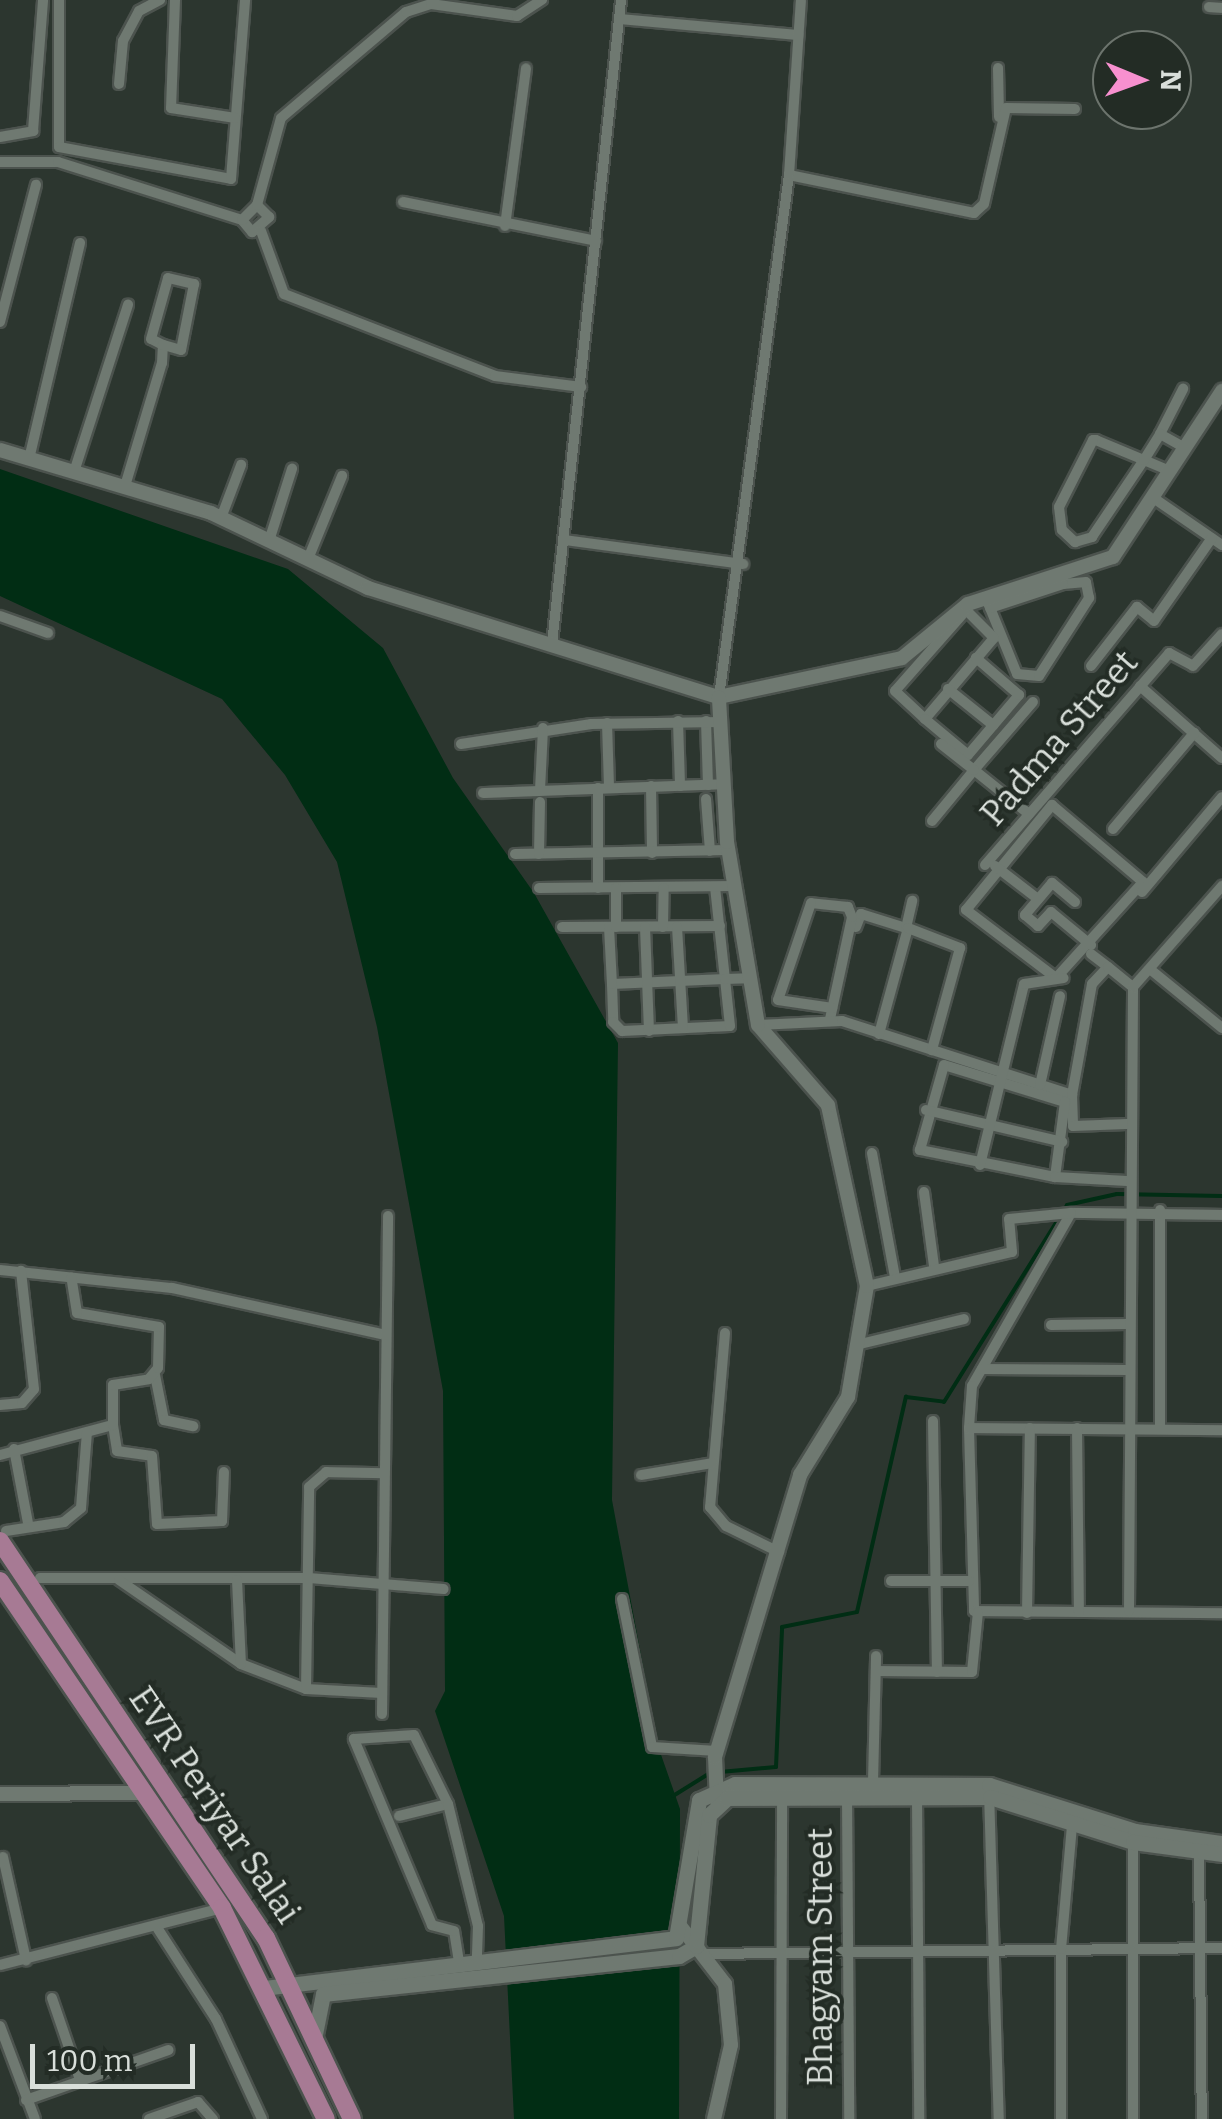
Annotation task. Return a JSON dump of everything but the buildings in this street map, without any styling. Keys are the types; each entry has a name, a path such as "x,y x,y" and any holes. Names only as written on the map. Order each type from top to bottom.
{"main road":[{"name":"EVR Periyar Salai","path":"3,1536 292,1980 352,2119"},
{"name":"EVR Periyar Salai","path":"0,1580 140,1793 222,1908 326,2119"},
{"path":"314,2034 323,1994 679,1932 699,1800 714,1789 873,1782 989,1791 1135,1831 1222,1842"},
{"path":"264,1988 292,1980 477,1960 498,1963 679,1956 699,1950 714,1789"},
{"path":"714,1789 917,1796 989,1791 1072,1824 1133,1842 1222,1854"},
{"path":"276,2018 302,2006"}],"street":[{"path":"0,136 33,131 43,0"},
{"path":"59,0 59,146 231,179 245,0"},
{"path":"119,84 122,41 139,12 160,0"},
{"path":"175,0 170,108 235,118"},
{"path":"242,220 257,206 281,118 406,12 446,3 517,16 542,0"},
{"path":"552,644 621,0"},
{"path":"714,1789 716,1754 800,1475 848,1397 868,1286 828,1105 758,1025 716,785 713,721 743,564 789,175 801,0"},
{"path":"1209,7 1222,8"},
{"path":"619,19 798,35"},
{"path":"505,226 526,68"},
{"path":"789,175 974,213 984,204 999,118 998,68"},
{"path":"999,118 1015,106 1075,109"},
{"path":"0,162 40,158 242,220 261,231 284,294 495,376 581,387"},
{"path":"131,184 135,161"},
{"path":"0,322 36,185"},
{"path":"404,202 505,226 596,241"},
{"path":"257,206 269,217 261,231"},
{"path":"29,459 80,243"},
{"path":"168,278 194,284 181,350 163,345 151,339 168,278"},
{"path":"74,472 128,305"},
{"path":"125,486 163,345"},
{"path":"1170,471 1144,460 1092,440 1059,507 1068,537 1092,537 1144,460 1160,434 1183,389"},
{"path":"0,450 221,518 368,588 720,697 902,658 965,609 1062,580 1113,556 1222,391"},
{"path":"1160,434 1185,448"},
{"path":"221,518 240,466"},
{"path":"269,541 292,469"},
{"path":"308,560 342,476"},
{"path":"1091,666 1137,607 1154,622 1218,538 1152,498"},
{"path":"565,540 743,564"},
{"path":"988,603 1017,674 1039,676 1089,598 1086,582 1062,580"},
{"path":"926,720 994,638 965,609"},
{"path":"965,609 895,690 968,754 1019,695 976,658"},
{"path":"0,616 48,633"},
{"name":"Padma Street","path":"991,865 1029,814 1170,653 1192,666 1222,634"},
{"path":"1140,686 1222,758"},
{"path":"948,689 994,725"},
{"path":"932,822 1033,702"},
{"path":"678,721 680,786"},
{"path":"461,744 543,728 607,722 713,721"},
{"path":"598,888 607,722"},
{"path":"538,854 543,728"},
{"path":"1113,830 1194,733"},
{"path":"941,744 1029,814"},
{"path":"483,793 540,796 604,788 716,785"},
{"path":"651,786 652,853"},
{"path":"980,1165 1028,978 1058,984 1222,797"},
{"path":"706,799 710,851"},
{"path":"1052,805 1142,882 1091,949 1056,978 966,910 991,865 1052,805"},
{"path":"515,854 728,850"},
{"path":"991,865 1038,899"},
{"path":"1075,902 1052,883 1024,914 1038,926 1050,912 1134,988"},
{"path":"539,888 734,886"},
{"path":"1129,1610 1127,1124 1134,988 1222,886"},
{"path":"616,888 612,984 616,1028 649,1030 730,1026 715,887"},
{"path":"664,888 664,927"},
{"path":"879,1034 912,901"},
{"path":"833,1016 851,912 812,903 778,1000 932,1050 1065,1102 1055,1177"},
{"path":"833,1016 858,917 906,928 960,948 932,1050"},
{"path":"562,927 720,926"},
{"path":"645,927 649,1030"},
{"path":"676,927 683,1028"},
{"path":"1108,968 1086,995 1072,1094 1074,1126 1127,1124"},
{"path":"1150,970 1222,1028"},
{"path":"612,984 750,978"},
{"path":"1040,1085 1060,996"},
{"path":"758,1025 833,1016"},
{"path":"1072,1094 944,1066 926,1110 920,1150 1055,1177 1127,1195 1160,1210 1222,1216"},
{"path":"926,1110 1062,1142"},
{"path":"872,1152 896,1277"},
{"path":"924,1192 934,1266"},
{"path":"868,1286 934,1266 1012,1252 1009,1218 1065,1212 1127,1195"},
{"path":"1160,1210 1160,1429"},
{"path":"876,1671 974,1670 978,1612 969,1580 968,1428 972,1386 1065,1212"},
{"path":"382,1714 380,1473 388,1216"},
{"path":"0,1270 172,1288 382,1334"},
{"path":"0,1404 22,1403 34,1389 21,1271"},
{"path":"72,1276 77,1313 159,1326 155,1375 163,1383 164,1420 193,1426"},
{"path":"856,1345 964,1319"},
{"path":"1051,1324 1128,1324"},
{"path":"725,1333 710,1507 726,1526 779,1552"},
{"path":"982,1369 1128,1370"},
{"path":"155,1375 113,1386 113,1425 117,1451 152,1456 157,1524 220,1522 224,1472"},
{"path":"933,1421 938,1672"},
{"path":"0,1454 113,1425"},
{"path":"968,1428 1222,1430"},
{"path":"1027,1613 1030,1428"},
{"path":"1077,1428 1078,1612"},
{"path":"3,1536 28,1523 64,1522 81,1508 87,1432"},
{"path":"14,1448 28,1523"},
{"path":"641,1476 713,1462"},
{"path":"306,1689 314,1476 380,1473"},
{"path":"40,1578 309,1578 383,1589 444,1589"},
{"path":"118,1579 241,1664 306,1689 382,1692"},
{"path":"237,1580 241,1664"},
{"path":"891,1581 969,1580"},
{"path":"622,1599 652,1747 716,1754"},
{"path":"978,1612 1222,1613"},
{"path":"873,1782 876,1656"},
{"path":"477,1960 478,1926 448,1804 414,1735 354,1739 432,1925 454,1931 478,1926"},
{"path":"989,1791 998,2119"},
{"path":"0,1794 140,1793"},
{"path":"781,2119 778,1954 782,1793"},
{"name":"Bhagyam Street","path":"847,1794 849,2119"},
{"path":"917,1796 919,2119"},
{"path":"399,1816 448,1804"},
{"path":"1062,2119 1061,1950 1072,1824"},
{"path":"1133,1842 1133,2119"},
{"path":"1198,1852 1202,2119"},
{"path":"3,1856 26,1960"},
{"path":"0,1966 158,1930 222,1908"},
{"path":"158,1930 216,2019 262,2119"},
{"path":"454,1931 459,1962"},
{"path":"679,1932 699,1950 725,1984 731,2045 714,2119"},
{"path":"699,1950 778,1954 846,1947 1222,1948"},
{"path":"52,1998 80,2080"},
{"path":"0,2026 35,2119"},
{"path":"26,2100 170,2050"},
{"path":"151,2119 198,2102 213,2119"}],"shaded area":[{"path":"0,469 288,569 383,648 453,778 534,893 618,1043 612,1500 658,1746 680,1809 679,2119 514,2119 504,1916 435,1711 445,1691 443,1391 377,1027 337,862 285,775 222,699 0,596"}],"waterway":[{"path":"720,1772 776,1767 782,1627 857,1612 906,1397 944,1402 1067,1205 1117,1194 1222,1196"},
{"path":"673,1796 710,1773"}]}
